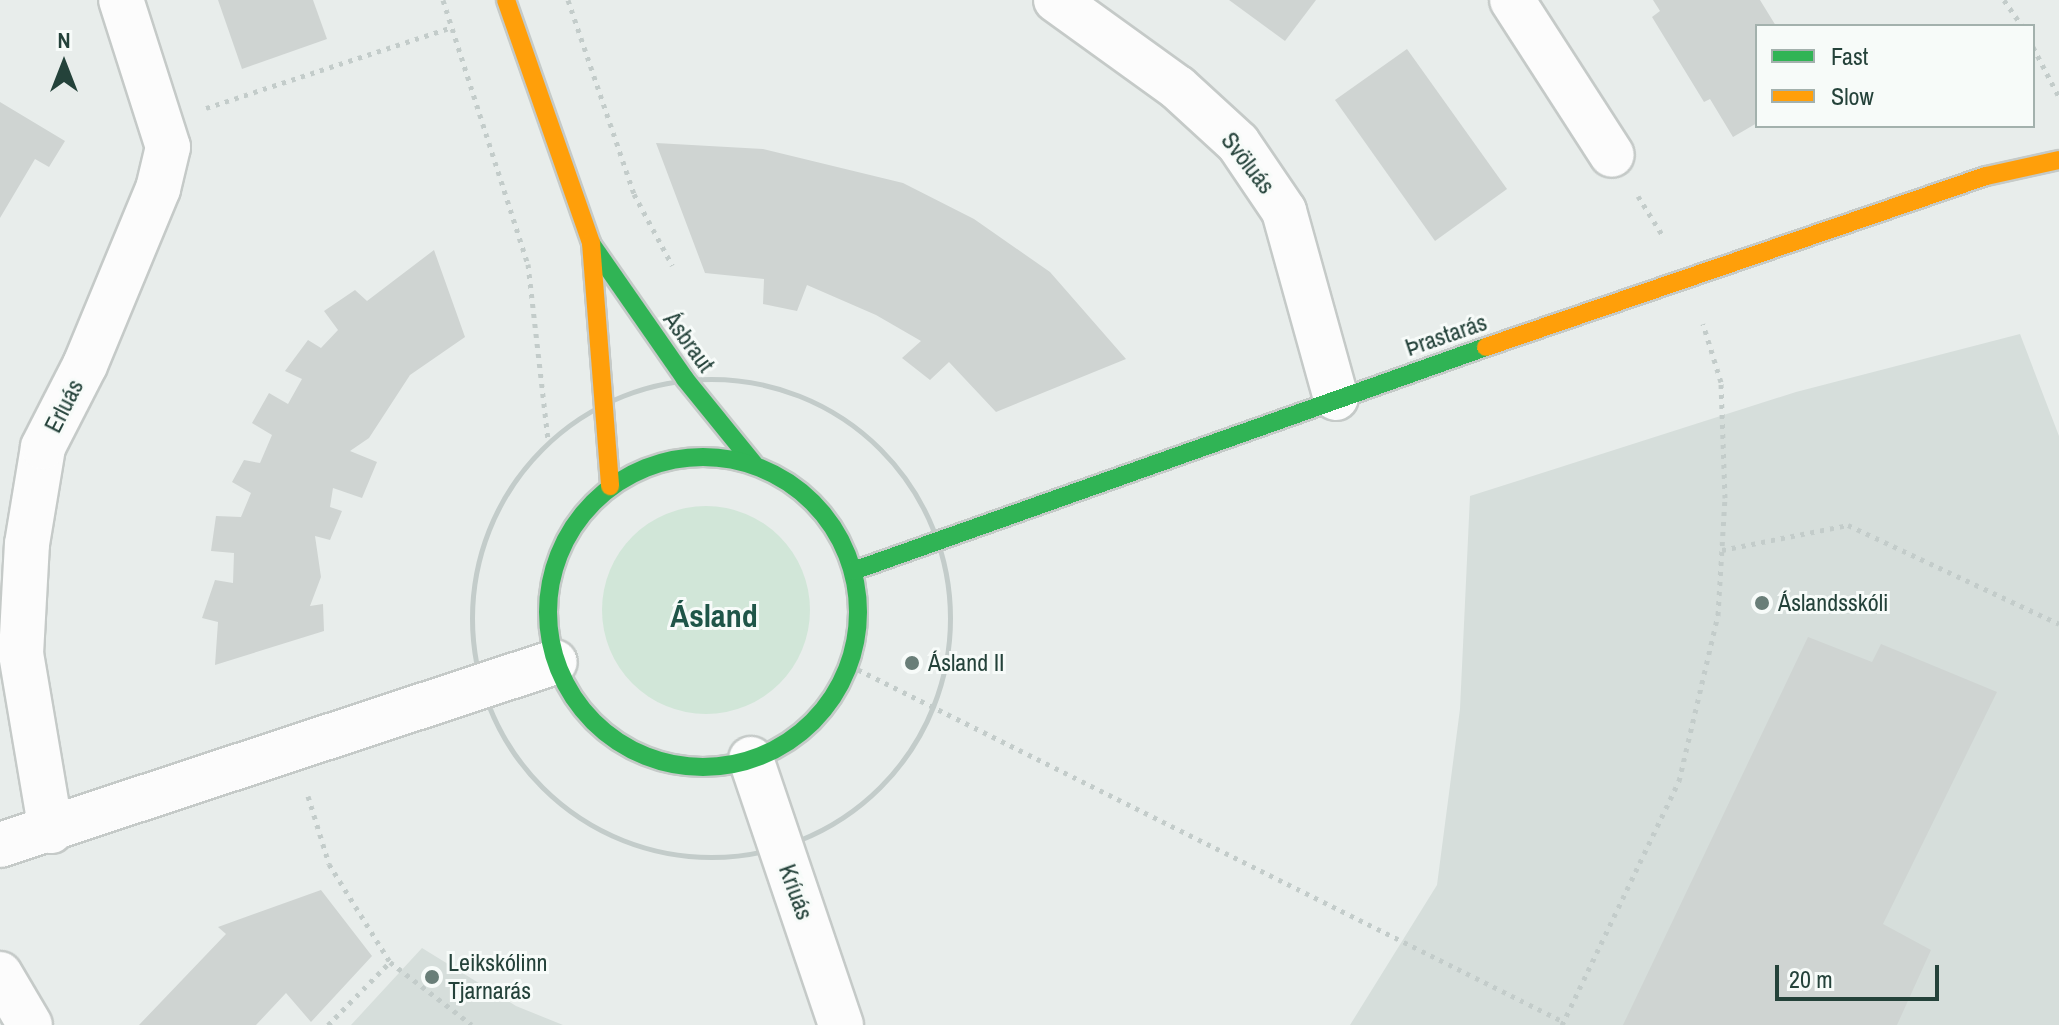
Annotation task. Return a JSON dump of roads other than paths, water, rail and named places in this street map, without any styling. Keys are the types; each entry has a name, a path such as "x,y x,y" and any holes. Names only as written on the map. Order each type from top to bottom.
{"street":[{"name":"Erluás","path":"51,831 21,654 27,544 43,447 85,365 158,189 168,147 163,123 121,0"},
{"name":"Ásbraut","path":"506,0 591,243 610,486"},
{"name":"Svöluás","path":"1056,0 1178,88 1238,143 1284,211 1336,398"},
{"path":"1512,0 1612,155"},
{"name":"Þrastarás","path":"853,571 1336,398 1986,176 2059,160"},
{"name":"Ásbraut","path":"591,243 685,379 754,464"},
{"path":"704,456 754,464 798,488 832,525 853,571 858,613 849,665 826,706 793,738 751,759 703,768 655,760 612,738 577,705 555,662 547,613 553,565 575,521 610,486 655,463 704,456"},
{"path":"0,845 51,831 555,662"},
{"name":"Kríuás","path":"751,759 841,1025"},
{"path":"0,974 30,1025"}],"place":[{"name":"Áslandsskóli","path":"1762,603"},
{"name":"Ásland II","path":"912,663"},
{"name":"Leikskólinn Tjarnarás","path":"432,977"}],"district":[{"name":"Ásland","path":"714,616"}]}
